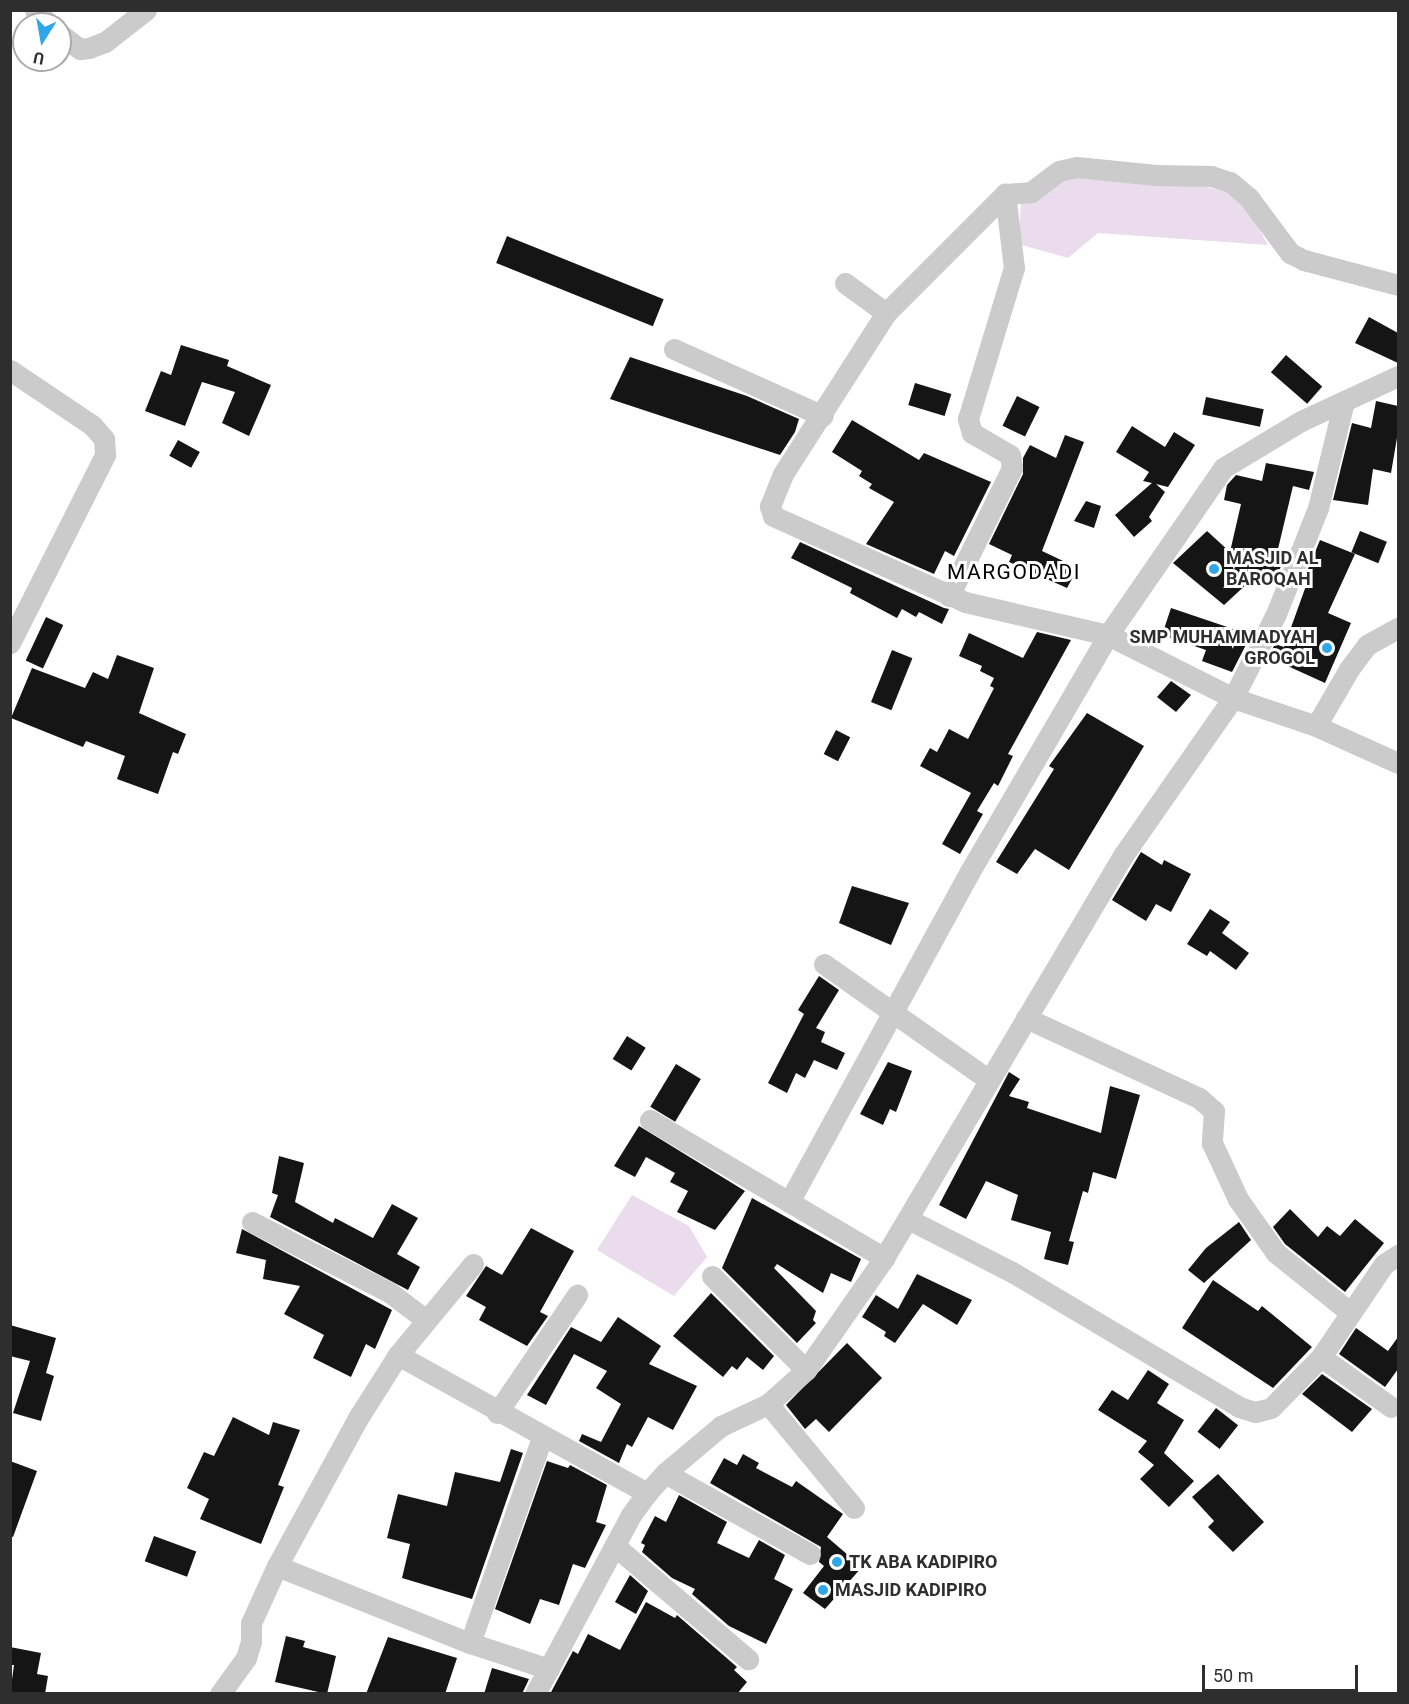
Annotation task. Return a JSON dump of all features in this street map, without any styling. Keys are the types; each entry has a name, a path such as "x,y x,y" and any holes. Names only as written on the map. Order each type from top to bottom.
{"street":[{"path":"72,43 80,49 105,42 146,10"},
{"path":"1398,285 1304,260 1290,253 1249,198 1230,182 1211,176 1156,175 1077,167 1059,171 1031,192 1005,194 886,313 823,416 783,474 770,512 957,599 1108,635 1233,698 1316,726 1398,763"},
{"path":"957,599 1012,468 1010,455 972,433 968,419 1014,268 1005,194"},
{"path":"845,283 886,313"},
{"path":"674,349 823,416"},
{"path":"10,370 92,425 104,439 105,455 10,644"},
{"path":"789,1202 895,1014 969,873 1108,635 1223,468 1301,421 1398,376"},
{"path":"535,1694 615,1546 647,1493 665,1473 721,1426 768,1404 806,1370 884,1258 1124,854 1233,698 1276,614 1318,507 1344,401"},
{"path":"1316,726 1349,669 1367,645 1398,628"},
{"path":"824,964 989,1080"},
{"path":"1026,1018 1199,1098 1214,1111 1212,1143 1238,1199 1276,1253 1351,1313"},
{"path":"650,1120 884,1258"},
{"path":"908,1219 1012,1272 1239,1407 1255,1412 1271,1408 1320,1357 1384,1264 1398,1254"},
{"path":"252,1222 389,1292 426,1320"},
{"path":"220,1694 246,1658 251,1641 251,1623 277,1566 358,1418 398,1355 473,1264"},
{"path":"712,1276 806,1370"},
{"path":"497,1413 577,1295"},
{"path":"398,1355 497,1413 647,1493"},
{"path":"1320,1357 1391,1407"},
{"path":"768,1404 855,1508"},
{"path":"470,1643 542,1437"},
{"path":"665,1473 810,1554"},
{"path":"615,1546 748,1659"},
{"path":"277,1566 470,1643 549,1669"}],"shaded area":[{"path":"1070,176 1191,183 1225,192 1249,211 1268,245 1098,233 1068,258 1018,244 1021,204"},
{"path":"632,1195 689,1226 707,1257 674,1296 597,1250"}],"building":[{"path":"507,236 664,299 653,326 496,263"},
{"path":"1369,317 1398,333 1398,363 1355,343"},
{"path":"181,345 229,360 227,366 271,385 249,436 222,423 235,392 202,382 185,426 145,411 161,371 171,375"},
{"path":"1286,355 1322,386 1307,404 1271,372"},
{"path":"630,357 747,396 799,419 795,432 780,455 610,399"},
{"path":"915,383 951,394 945,416 908,405"},
{"path":"1017,396 1039,407 1025,437 1003,426"},
{"path":"1206,397 1264,409 1260,427 1202,415"},
{"path":"1376,401 1398,406 1398,432 1391,473 1373,469 1368,505 1333,500 1352,423 1371,428"},
{"path":"852,420 919,460 924,453 991,482 954,556 945,551 934,574 866,544 894,502 869,488 872,484 859,476 862,471 832,452"},
{"path":"1132,426 1165,447 1174,432 1195,445 1168,487 1156,484 1165,492 1149,517 1152,521 1134,537 1115,515 1152,483 1143,481 1149,472 1116,452"},
{"path":"1065,435 1084,442 1042,551 1078,568 1067,588 1009,562 1012,555 989,544 1023,474 1023,458 1030,445 1056,458"},
{"path":"178,440 200,452 191,468 169,456"},
{"path":"1266,463 1314,472 1309,490 1293,486 1278,549 1286,553 1278,574 1263,569 1224,605 1173,563 1207,531 1230,552 1241,504 1224,500 1227,485 1236,475 1262,481"},
{"path":"1086,501 1101,506 1094,528 1074,521"},
{"path":"1360,531 1387,542 1378,563 1351,552"},
{"path":"1320,540 1355,554 1328,613 1351,623 1325,683 1268,657 1275,644 1284,647 1307,583 1303,581"},
{"path":"800,542 949,609 942,624 919,612 916,617 902,609 897,618 850,593 852,588 791,558"},
{"path":"1171,608 1251,635 1232,672 1202,661 1206,650 1162,635"},
{"path":"46,617 63,625 43,669 26,661"},
{"path":"1037,632 1071,640 1008,754 1013,756 998,786 994,783 977,811 983,814 960,854 942,844 971,793 920,766 930,748 937,752 949,729 968,739 994,688 990,686 994,678 980,671 982,666 959,656 969,633 1023,658"},
{"path":"892,650 912,658 891,710 871,702"},
{"path":"117,655 154,668 139,713 186,734 178,754 173,752 158,794 117,779 125,756 86,741 83,747 11,718 32,668 85,688 93,672 108,679"},
{"path":"1171,681 1191,695 1176,712 1157,697"},
{"path":"1087,713 1144,746 1069,870 1035,849 1017,874 996,862 1054,769 1049,766"},
{"path":"836,730 850,737 838,761 824,754"},
{"path":"1141,852 1162,865 1164,860 1191,874 1171,912 1156,904 1146,921 1112,900"},
{"path":"852,886 909,903 891,945 839,923"},
{"path":"1210,909 1230,922 1222,933 1249,953 1236,970 1210,951 1207,956 1187,944"},
{"path":"819,976 839,990 816,1028 825,1032 821,1042 845,1053 837,1070 814,1060 805,1078 796,1073 787,1093 768,1083 804,1014 798,1010"},
{"path":"627,1036 646,1048 631,1071 613,1059"},
{"path":"888,1062 912,1071 896,1112 890,1109 883,1125 860,1114"},
{"path":"676,1064 701,1079 675,1122 650,1107"},
{"path":"1009,1072 1020,1079 1009,1096 1029,1102 1027,1108 1101,1133 1110,1086 1140,1095 1116,1179 1093,1172 1088,1193 1083,1191 1069,1241 1074,1242 1068,1265 1044,1259 1051,1232 1011,1220 1018,1195 986,1181 966,1219 939,1205"},
{"path":"639,1126 745,1191 715,1230 677,1212 688,1191 670,1182 675,1173 646,1157 635,1177 614,1166"},
{"path":"279,1156 304,1163 295,1202 333,1223 335,1218 373,1238 392,1204 418,1218 397,1254 420,1267 408,1290 270,1217 278,1195 272,1193"},
{"path":"752,1198 861,1259 851,1282 831,1273 823,1293 777,1264 774,1268 816,1311 813,1320 816,1323 797,1343 722,1268"},
{"path":"1290,1209 1318,1237 1327,1226 1340,1236 1355,1219 1384,1243 1345,1292 1285,1244 1273,1227"},
{"path":"1239,1222 1251,1240 1204,1283 1188,1270 1206,1248"},
{"path":"531,1228 574,1251 540,1312 548,1316 527,1346 479,1320 486,1307 466,1296 486,1266 502,1275"},
{"path":"242,1229 392,1310 375,1349 366,1344 351,1377 313,1358 324,1335 284,1314 300,1286 263,1279 266,1260 236,1253"},
{"path":"917,1274 972,1300 957,1325 923,1304 895,1343 884,1336 886,1332 862,1317 876,1295 898,1309"},
{"path":"1213,1280 1258,1311 1262,1306 1312,1347 1273,1388 1182,1328"},
{"path":"711,1293 774,1356 763,1370 747,1357 737,1370 732,1366 723,1377 673,1336"},
{"path":"618,1317 661,1346 649,1364 697,1386 673,1430 648,1417 632,1447 627,1444 619,1463 579,1441 582,1434 601,1442 621,1404 596,1388 607,1371 574,1354 546,1405 527,1395 571,1327 601,1342"},
{"path":"10,1325 56,1338 46,1373 54,1376 41,1421 13,1413 30,1361 10,1356"},
{"path":"1356,1328 1388,1351 1398,1337 1398,1369 1385,1387 1339,1354"},
{"path":"847,1343 882,1378 829,1432 816,1419 805,1429 786,1405"},
{"path":"1148,1370 1169,1384 1157,1403 1184,1420 1164,1453 1194,1481 1169,1507 1140,1479 1154,1465 1138,1452 1147,1441 1098,1410 1112,1390 1128,1400"},
{"path":"1322,1374 1372,1409 1352,1432 1302,1394"},
{"path":"1216,1408 1238,1425 1220,1449 1198,1432"},
{"path":"233,1417 269,1435 273,1422 300,1430 278,1485 284,1487 261,1544 200,1519 209,1499 187,1488 204,1452 214,1456"},
{"path":"511,1449 523,1453 472,1599 402,1578 410,1544 387,1538 398,1494 447,1506 455,1472 500,1482"},
{"path":"743,1454 759,1463 756,1468 792,1487 796,1481 843,1514 827,1537 862,1567 825,1609 803,1593 824,1566 819,1562 821,1547 710,1483 724,1458 737,1465"},
{"path":"10,1461 37,1471 13,1537 10,1536"},
{"path":"547,1461 568,1468 570,1465 607,1485 596,1522 606,1525 585,1568 573,1564 559,1605 540,1599 530,1624 495,1609"},
{"path":"1218,1474 1264,1522 1233,1552 1208,1527 1214,1521 1192,1497"},
{"path":"679,1495 727,1522 717,1543 749,1558 759,1540 785,1555 774,1579 793,1589 766,1644 729,1626 692,1594 695,1589 672,1578 642,1552 645,1545 641,1543 655,1516 666,1522"},
{"path":"154,1536 196,1551 187,1577 145,1561"},
{"path":"630,1575 648,1591 636,1614 615,1602"},
{"path":"646,1602 675,1618 677,1615 737,1667 734,1670 747,1682 737,1694 550,1694 573,1651 578,1654 588,1634 620,1650"},
{"path":"286,1636 305,1641 303,1647 336,1656 327,1694 275,1682"},
{"path":"388,1637 457,1658 445,1694 366,1694"},
{"path":"10,1647 41,1653 37,1674 48,1676 45,1694 10,1694 14,1665 10,1665"},
{"path":"492,1668 529,1679 522,1694 484,1694"}],"place":[{"name":"MASJID AL BAROQAH","path":"1214,569"},
{"name":"SMP MUHAMMADYAH GROGOL","path":"1327,648"},
{"name":"TK ABA KADIPIRO","path":"837,1562"},
{"name":"MASJID KADIPIRO","path":"823,1590"}],"district":[{"name":"MARGODADI","path":"1014,572"}]}
